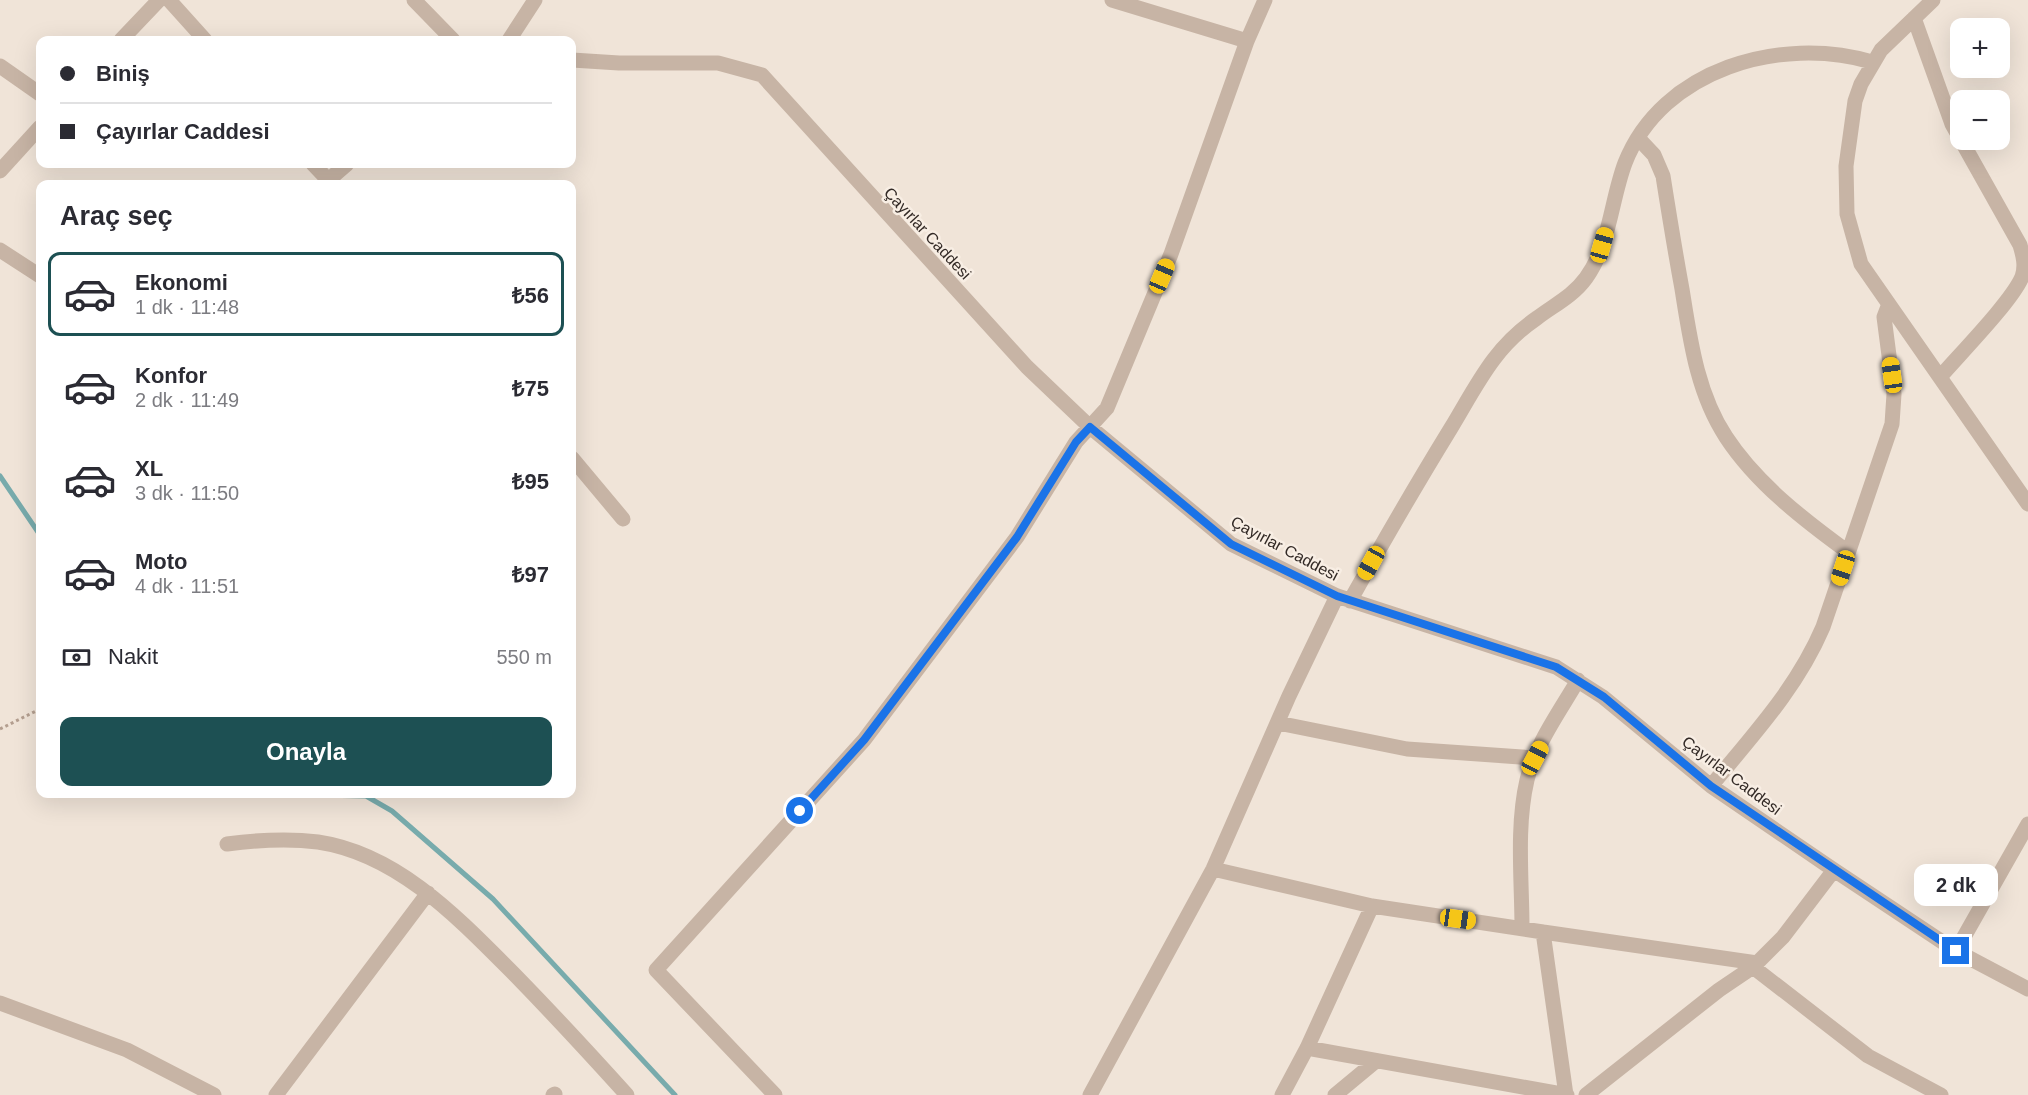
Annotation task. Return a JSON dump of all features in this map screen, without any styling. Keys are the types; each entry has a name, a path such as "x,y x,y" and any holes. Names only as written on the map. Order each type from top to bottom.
{"street":[{"path":"125,36 159,0"},
{"path":"169,0 201,36"},
{"path":"414,0 449,36"},
{"path":"512,36 536,0"},
{"path":"1112,0 1247,41"},
{"path":"775,1095 656,970 864,740 1017,537 1076,442 1107,408 1171,254 1247,41 1265,0"},
{"path":"1932,0 1872,62 1855,101 1845,193 1853,240 1861,264 2028,504"},
{"path":"1914,18 1952,124 2020,244 2024,262 2021,278 2009,296 1941,376"},
{"path":"1090,1095 1213,869 1278,723 1344,599 1494,359 1522,329 1575,291 1592,270 1602,245 1625,164 1638,138 1657,112 1672,98 1707,75 1769,56 1847,56 1872,62"},
{"name":"Çayırlar Caddesi","path":"576,60 619,63 718,63 762,75 1027,367 1090,427 1231,544 1344,599 1556,667 1604,697 1711,786 1834,870 1956,951 2028,989"},
{"path":"0,66 36,91"},
{"path":"0,171 36,131"},
{"path":"1638,138 1654,155 1663,176 1694,359 1712,411 1726,436 1760,478 1801,517 1848,552"},
{"path":"316,168 326,180"},
{"path":"331,180 343,168"},
{"path":"0,250 36,273"},
{"path":"1711,786 1800,674 1823,627 1892,424 1894,394 1884,317 1889,304"},
{"path":"576,463 623,519"},
{"path":"1522,928 1522,829 1527,780 1535,758 1578,680"},
{"path":"1278,723 1385,746 1535,758"},
{"path":"1956,951 2028,824"},
{"path":"227,844 272,840 319,842 377,862 428,893 537,998 627,1095"},
{"path":"1213,869 1371,906 1755,965 1868,1056 1941,1095"},
{"path":"1586,1095 1719,990 1755,965 1783,937 1834,870"},
{"path":"276,1095 428,893"},
{"path":"1282,1095 1307,1048 1371,906"},
{"path":"1307,1048 1566,1095 1544,932"},
{"path":"0,1003 127,1050 214,1095"},
{"path":"1335,1095 1376,1061"}],"path":[{"path":"0,729 36,711"}],"waterway":[{"path":"0,476 36,529"},
{"path":"369,798 392,811 493,899 675,1095"}],"route":[{"path":"800,811 864,740 1017,537 1076,442 1090,427 1231,544 1337,596 1556,667 1604,697 1711,786 1956,951"}]}
